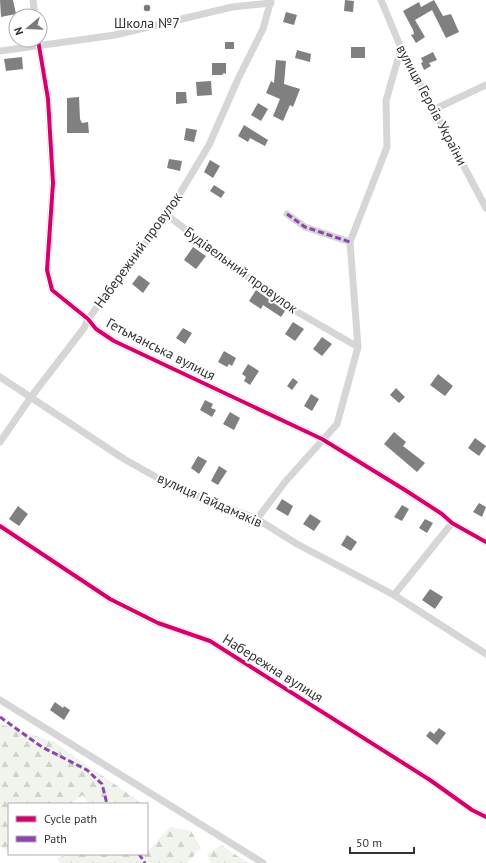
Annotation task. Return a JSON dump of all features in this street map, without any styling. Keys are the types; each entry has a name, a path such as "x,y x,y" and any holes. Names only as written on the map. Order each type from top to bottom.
{"street":[{"name":"вулиця Героїв України","path":"381,0 401,48 435,109 486,208"},
{"path":"48,41 114,35 232,8 271,1"},
{"name":"Набережний провулок","path":"0,442 31,396 84,328 88,319 167,215 209,145 238,79 263,29 271,1"},
{"path":"0,51 13,48"},
{"name":"Гетьманська вулиця","path":"39,48 48,99 52,183 46,270 52,290 88,319 96,329 114,341 322,440 418,498 442,514 452,523 486,542"},
{"path":"257,519 285,482 337,424 358,347 350,242 387,147 386,101 401,48"},
{"path":"435,109 486,85"},
{"path":"287,214 305,227 350,242"},
{"name":"Будівельний провулок","path":"167,215 280,302 358,347"},
{"name":"вулиця Гайдамаків","path":"0,377 31,396 124,459 172,486 257,519 297,544 394,595 486,654"},
{"path":"394,595 452,523"},
{"name":"Набережна вулиця","path":"0,526 110,599 158,623 210,641 430,780 472,810 486,817"},
{"path":"0,700 263,863"}],"green space":[{"path":"0,724 54,742 142,803 87,803 83,795 71,803 8,803 8,850 0,846"},
{"path":"170,827 191,831 201,848 187,863 59,863 58,858 65,855 148,855 148,849 149,850"},
{"path":"221,845 248,863 211,863 207,855"}],"building":[{"path":"0,0 13,0 15,8 8,8 8,16 1,17"},
{"path":"345,0 354,1 353,12 344,11"},
{"path":"434,0 443,16 451,14 459,32 446,38 432,10 415,20 425,37 416,43 411,35 414,34 413,30 403,11 419,2 421,7"},
{"path":"286,12 297,15 294,25 283,22"},
{"path":"225,42 234,42 234,49 225,49"},
{"path":"351,47 365,47 365,58 351,58"},
{"path":"297,50 311,54 310,62 295,58"},
{"path":"433,52 437,60 429,63 431,66 424,70 421,63 423,62 421,58"},
{"path":"22,57 23,69 6,71 4,59"},
{"path":"276,60 286,61 284,84 300,89 293,107 290,105 283,121 273,116 280,99 266,93 271,81 274,83"},
{"path":"212,63 226,63 226,74 212,75"},
{"path":"211,81 212,95 197,96 196,82"},
{"path":"176,92 186,92 187,103 176,104"},
{"path":"79,97 80,119 82,123 88,122 89,133 67,133 67,98"},
{"path":"258,103 268,109 261,121 251,115"},
{"path":"244,125 268,140 265,146 250,138 248,142 238,136"},
{"path":"186,128 197,130 194,142 184,140"},
{"path":"169,159 182,161 180,171 167,168"},
{"path":"210,160 220,166 213,178 204,172"},
{"path":"214,185 225,192 221,198 210,191"},
{"path":"193,247 206,256 196,269 184,260"},
{"path":"139,275 150,283 143,293 132,284"},
{"path":"256,290 285,311 281,317 263,305 261,309 249,301"},
{"path":"293,322 304,329 295,341 285,334"},
{"path":"183,328 192,333 185,344 176,338"},
{"path":"322,337 332,344 322,356 313,349"},
{"path":"224,351 236,358 232,366 229,364 227,367 218,362"},
{"path":"248,364 259,371 250,385 244,381 246,377 242,374"},
{"path":"438,374 453,386 445,396 430,385"},
{"path":"293,378 298,382 292,390 287,386"},
{"path":"396,388 405,397 399,403 390,395"},
{"path":"311,394 319,399 312,411 304,406"},
{"path":"205,400 213,404 211,408 216,410 212,417 200,410"},
{"path":"230,412 240,418 234,430 223,424"},
{"path":"394,432 406,442 403,446 425,463 417,472 384,444"},
{"path":"475,438 486,446 479,456 468,448"},
{"path":"198,456 207,461 199,474 191,468"},
{"path":"219,466 227,471 218,485 211,481"},
{"path":"282,499 293,506 288,516 276,509"},
{"path":"479,503 486,507 482,517 473,512"},
{"path":"402,505 409,509 402,521 394,517"},
{"path":"18,506 28,514 19,526 9,519"},
{"path":"310,514 321,521 314,531 303,524"},
{"path":"425,519 433,523 427,533 419,528"},
{"path":"347,535 357,542 351,551 341,545"},
{"path":"430,589 443,597 435,609 422,600"},
{"path":"55,702 63,708 64,706 70,710 64,720 50,710"},
{"path":"439,728 446,733 437,745 426,736 430,731 434,734"}],"marked path":[{"path":"287,214 305,227 350,242"},
{"path":"0,717 42,747 87,770 102,784 107,803"},
{"path":"140,855 145,863"}],"cycle path":[{"path":"39,48 48,99 53,183 47,270 52,290 88,319 96,329 114,341 322,439 405,490 442,514 452,523 486,542"},
{"path":"0,526 110,599 158,623 210,641 430,780 472,810 486,817"}],"place":[{"name":"Школа №7","path":"147,8"}]}
